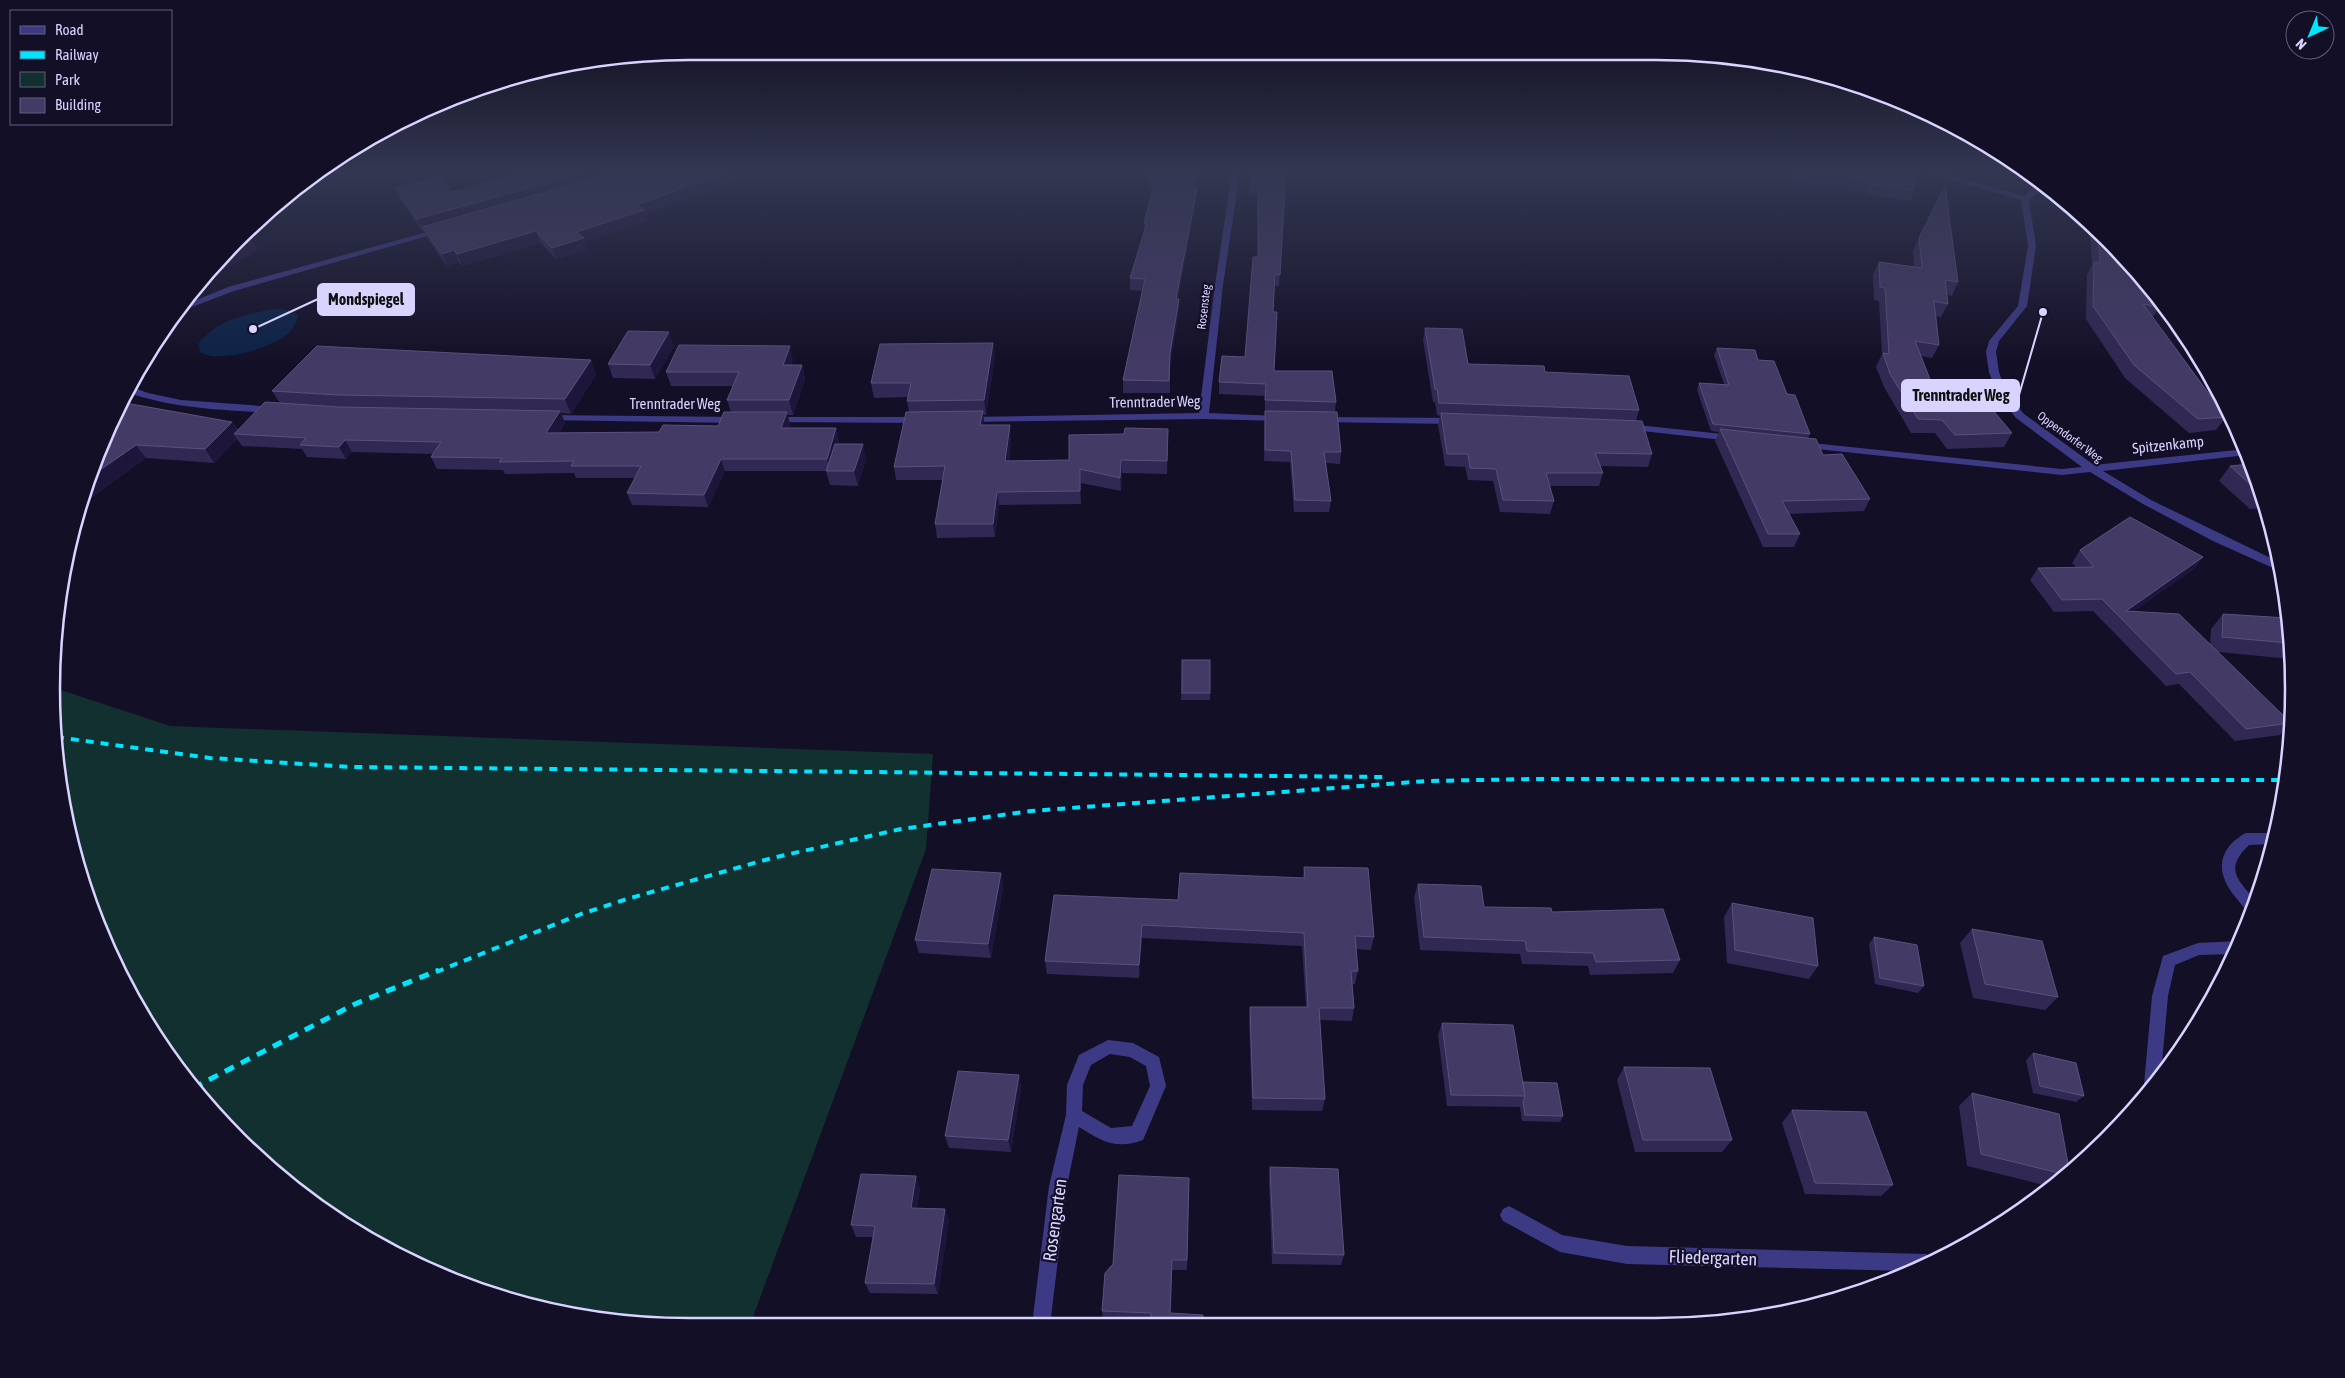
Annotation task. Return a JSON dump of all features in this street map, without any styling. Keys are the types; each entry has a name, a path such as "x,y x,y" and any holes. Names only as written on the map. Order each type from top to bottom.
{"street":[{"path":"190,306 231,289 421,236"},
{"name":"Rosensteg","path":"1204,416 1226,236"},
{"name":"Oppendorfer Weg","path":"2031,236 2032,246 2022,306 1994,341 1991,352 1994,372 2001,392 2020,416 2092,469 2147,502 2208,534 2272,564"},
{"path":"136,390 176,401 290,411"},
{"name":"Trenntrader Weg","path":"958,420 1204,416 1289,419"},
{"name":"Trenntrader Weg","path":"540,418 929,420"},
{"path":"1308,420 1463,421"},
{"path":"1615,427 1741,439"},
{"path":"1789,444 2062,472 2092,469"},
{"name":"Spitzenkamp","path":"2092,469 2239,453"},
{"path":"2248,901 2233,883 2228,868 2230,856 2246,839 2267,838"},
{"path":"2153,1075 2160,996 2168,961 2198,949 2229,947"},
{"name":"Rosengarten","path":"1042,1318 1058,1186 1074,1115 1075,1085 1085,1060 1108,1047 1132,1050 1153,1062 1158,1086 1137,1134 1109,1136 1074,1115"},
{"name":"Fliedergarten","path":"1509,1215 1560,1243 1627,1256 1913,1263"}],"green space":[{"path":"60,690 170,726 933,754 926,849 753,1318 648,1317 566,1306 526,1297 487,1285 448,1270 374,1234 306,1188 274,1162 216,1104 190,1072 144,1004 108,930 93,891 81,852 65,771"}],"water":[{"path":"275,309 289,310 298,315 291,331 278,340 257,349 231,355 208,355 200,352 198,344 214,329 232,319"}],"building":[{"path":"429,236 518,236 457,254 454,250 442,254"},
{"path":"541,236 582,236 584,238 552,248"},
{"path":"1143,236 1188,236 1176,299 1179,299 1170,353 1169,381 1123,380 1145,279 1130,278"},
{"path":"1258,236 1282,236 1280,275 1275,274 1273,312 1277,312 1274,371 1332,371 1336,402 1265,400 1266,384 1219,382 1222,356 1245,357 1253,257 1258,257"},
{"path":"1920,236 1952,236 1958,282 1945,280 1948,304 1934,301 1939,345 1915,341 1940,405 1987,403 2012,433 1955,435 1942,420 1918,419 1890,374 1883,353 1889,354 1885,288 1880,287 1879,262 1922,268"},
{"path":"2099,242 2129,274 2155,306 2143,304 2216,403 2223,417 2198,419 2134,365 2093,306 2094,262 2100,263"},
{"path":"1425,328 1462,329 1468,364 1544,366 1545,372 1629,376 1639,410 1439,403"},
{"path":"628,331 669,332 650,365 608,364"},
{"path":"993,343 984,400 907,401 911,383 871,383 880,344"},
{"path":"679,345 790,346 783,365 802,365 789,400 727,400 739,372 666,372"},
{"path":"317,346 591,360 565,399 338,395 272,391"},
{"path":"1717,348 1755,350 1758,360 1774,361 1787,394 1795,395 1810,434 1713,424 1699,383 1729,385"},
{"path":"265,402 339,407 560,411 546,433 659,432 663,425 718,426 724,412 787,412 781,428 836,428 827,459 721,459 704,495 627,493 641,466 571,466 574,461 499,462 502,458 431,457 441,442 345,440 339,447 300,445 306,438 234,434"},
{"path":"129,404 232,422 205,449 136,445 99,470"},
{"path":"983,411 980,425 1010,425 1005,461 1069,460 1069,435 1124,434 1125,428 1168,429 1167,461 1121,460 1120,478 1080,469 1080,491 997,492 993,524 935,524 945,466 894,467 906,412"},
{"path":"1265,411 1337,412 1341,452 1324,452 1331,501 1295,500 1291,451 1265,450"},
{"path":"1441,413 1642,421 1652,454 1595,453 1603,473 1546,473 1554,501 1503,500 1496,469 1470,468 1468,454 1447,454"},
{"path":"1720,429 1816,439 1823,455 1842,454 1870,499 1782,501 1800,534 1768,534"},
{"path":"835,444 863,444 854,471 826,471"},
{"path":"2243,465 2251,485 2230,466"},
{"path":"2130,517 2203,557 2126,611 2179,614 2284,716 2284,724 2246,729 2190,672 2176,674 2102,599 2062,600 2038,568 2094,567 2080,550"},
{"path":"2223,614 2281,618 2283,643 2222,637"},
{"path":"1182,660 1210,660 1210,693 1182,693"},
{"path":"1304,867 1368,868 1374,937 1355,936 1358,971 1351,971 1354,1008 1319,1008 1325,1099 1253,1098 1250,1007 1308,1007 1304,933 1142,925 1139,965 1045,961 1054,895 1178,900 1180,873 1305,878"},
{"path":"932,869 1001,873 988,944 915,940"},
{"path":"1418,884 1481,886 1484,907 1551,908 1552,912 1663,909 1680,960 1596,962 1593,953 1527,951 1525,941 1424,937"},
{"path":"1732,903 1813,918 1818,966 1735,950"},
{"path":"1972,929 2042,941 2058,997 1985,984"},
{"path":"1874,937 1917,945 1924,986 1880,978"},
{"path":"1442,1023 1513,1025 1525,1096 1451,1095"},
{"path":"2033,1053 2076,1063 2084,1096 2040,1086"},
{"path":"1624,1067 1710,1068 1732,1140 1643,1140"},
{"path":"958,1071 1019,1075 1008,1140 945,1136"},
{"path":"1523,1082 1557,1083 1563,1116 1525,1115"},
{"path":"1972,1093 2059,1114 2068,1164 2058,1173 1981,1154"},
{"path":"1792,1110 1866,1112 1893,1185 1815,1183"},
{"path":"1270,1167 1338,1169 1344,1255 1274,1253"},
{"path":"861,1174 916,1176 911,1208 945,1209 934,1284 865,1283 875,1226 851,1225"},
{"path":"1119,1175 1189,1178 1187,1260 1172,1260 1170,1313 1203,1315 1203,1318 1151,1318 1151,1313 1102,1311 1105,1273 1113,1264"}],"railway":[{"path":"62,738 210,758 351,767 1384,777"},
{"path":"436,972 581,914 772,858 901,829 1031,811 1427,781 1534,779 2278,780"},
{"path":"200,1084 355,1004 439,970"}],"place":[{"name":"Trenntrader Weg","path":"2043,312"},
{"name":"Mondspiegel","path":"253,329"}]}
